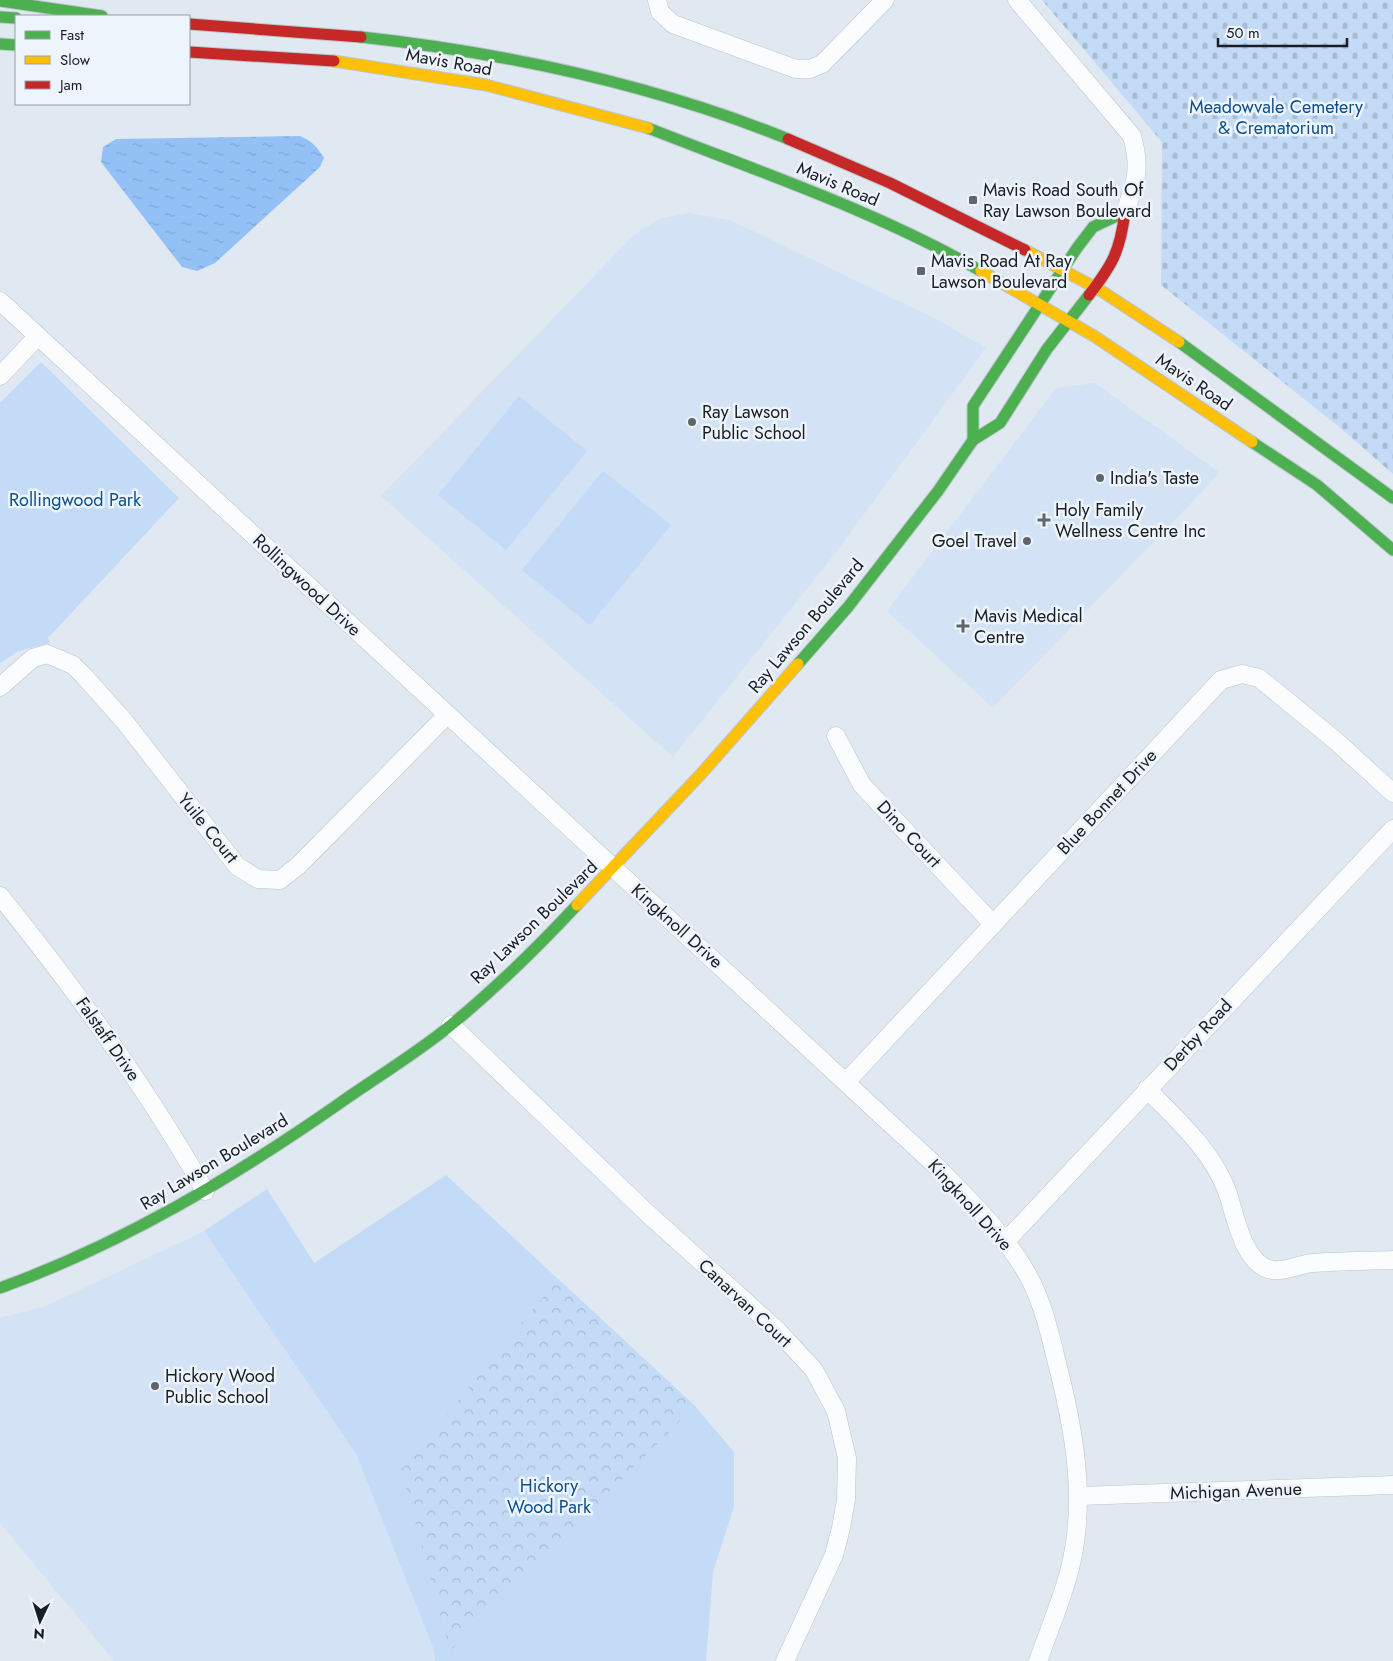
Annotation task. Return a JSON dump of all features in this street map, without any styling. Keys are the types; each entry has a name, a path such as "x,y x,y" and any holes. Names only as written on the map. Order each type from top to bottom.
{"main road":[{"path":"0,1 95,15"},
{"path":"0,17 15,18"},
{"name":"Mavis Road","path":"190,24 360,37 504,57 655,93 746,124 880,177 1063,270 1116,300 1259,399 1393,498"},
{"path":"0,44 15,44"},
{"name":"Mavis Road","path":"190,52 334,61 486,85 644,127 846,206 944,250 1068,321 1317,485 1393,550"},
{"path":"973,440 973,406 1063,270 1093,227 1125,212"},
{"name":"Ray Lawson Boulevard","path":"0,1288 53,1270 112,1241 205,1191 335,1108 451,1025 549,935 701,774 848,607 934,497 973,440 1000,423 1047,349 1112,265 1122,238 1125,212"}],"street":[{"path":"657,0 660,12 673,24 801,69 814,68 822,64 885,0"},
{"path":"1017,0 1132,136 1138,157 1136,181 1125,212"},
{"name":"Rollingwood Drive","path":"0,301 614,868"},
{"path":"0,376 37,337"},
{"name":"Yuile Court","path":"0,688 32,658 47,654 73,664 125,722 238,866 258,879 280,880 299,865 447,715"},
{"name":"Blue Bonnet Drive","path":"846,1082 1221,680 1242,674 1259,678 1336,742 1393,793"},
{"name":"Dino Court","path":"836,736 862,785 993,924"},
{"name":"Derby Road","path":"1005,1242 1393,828"},
{"name":"Kingknoll Drive","path":"614,868 934,1164 970,1200 1024,1267 1037,1294 1049,1331 1064,1392 1075,1449 1079,1496 1070,1568 1038,1661"},
{"name":"Falstaff Drive","path":"0,896 52,960 168,1124 205,1191"},
{"name":"Canarvan Court","path":"451,1025 646,1212 778,1331 814,1370 836,1411 847,1458 846,1500 841,1528 834,1555 785,1661"},
{"path":"1147,1089 1204,1148 1213,1162 1226,1189 1247,1250 1256,1263 1271,1270 1292,1269 1310,1263 1393,1260"},
{"name":"Michigan Avenue","path":"1079,1496 1393,1486"}],"shaded area":[{"name":"Ray Lawson Public School","path":"689,213 730,220 938,320 986,348 834,555 673,757 381,496 628,241 638,232 662,218"},
{"path":"1095,383 1220,473 993,708 887,611 1056,388"},
{"name":"Hickory Wood Public School","path":"204,1231 356,1454 434,1650 435,1661 114,1661 0,1523 0,1318 46,1306"}],"green space":[{"name":"Meadowvale Cemetery & Crematorium","path":"1042,0 1393,0 1393,474 1338,426 1161,285 1162,142"},
{"name":"Rollingwood Park","path":"41,362 179,498 48,638 50,643 19,651 0,663 0,403"},
{"path":"519,396 587,451 506,550 438,495"},
{"path":"603,471 671,525 590,625 522,570"},
{"name":"Hickory Wood Park","path":"446,1175 695,1406 734,1452 734,1507 713,1572 706,1661 435,1661 434,1650 356,1454 204,1231 267,1189 314,1263"},
{"path":"558,1279 695,1406 450,1651 401,1470"}],"water":[{"path":"300,136 314,145 324,158 320,167 215,263 197,271 182,267 101,162 103,147 116,139"}],"traffic: fast":[{"path":"0,1 95,15"},
{"path":"0,17 15,18"},
{"path":"361,37 470,52 578,73 684,102 737,119 788,139"},
{"path":"0,44 15,45"},
{"path":"648,128 859,211 941,249 981,271"},
{"path":"973,440 973,406 1077,248 1093,227 1125,212"},
{"path":"798,664 848,607 938,491 973,440 1000,423 1047,349 1089,295"},
{"path":"1179,342 1393,498"},
{"path":"1252,442 1317,485 1393,550"},
{"path":"0,1288 90,1251 133,1230 218,1182 300,1130 411,1055 451,1025 516,967 577,905"}],"traffic: slow":[{"path":"334,61 486,85 648,128"},
{"path":"1025,250 1100,290 1179,342"},
{"path":"981,271 1094,336 1252,442"},
{"path":"577,905 701,774 798,664"}],"traffic: jam":[{"path":"190,24 361,37"},
{"path":"190,52 334,61"},
{"path":"788,139 890,183 1025,250"},
{"path":"1089,295 1110,265 1118,247 1125,212"}],"place":[{"name":"Mavis Road South Of Ray Lawson Boulevard","path":"973,200"},
{"name":"Mavis Road At Ray Lawson Boulevard","path":"921,271"},
{"name":"Ray Lawson Public School","path":"692,422"},
{"name":"India's Taste","path":"1100,478"},
{"name":"Holy Family Wellness Centre Inc","path":"1044,520"},
{"name":"Goel Travel","path":"1027,541"},
{"name":"Mavis Medical Centre","path":"963,626"},
{"name":"Hickory Wood Public School","path":"155,1386"}]}
